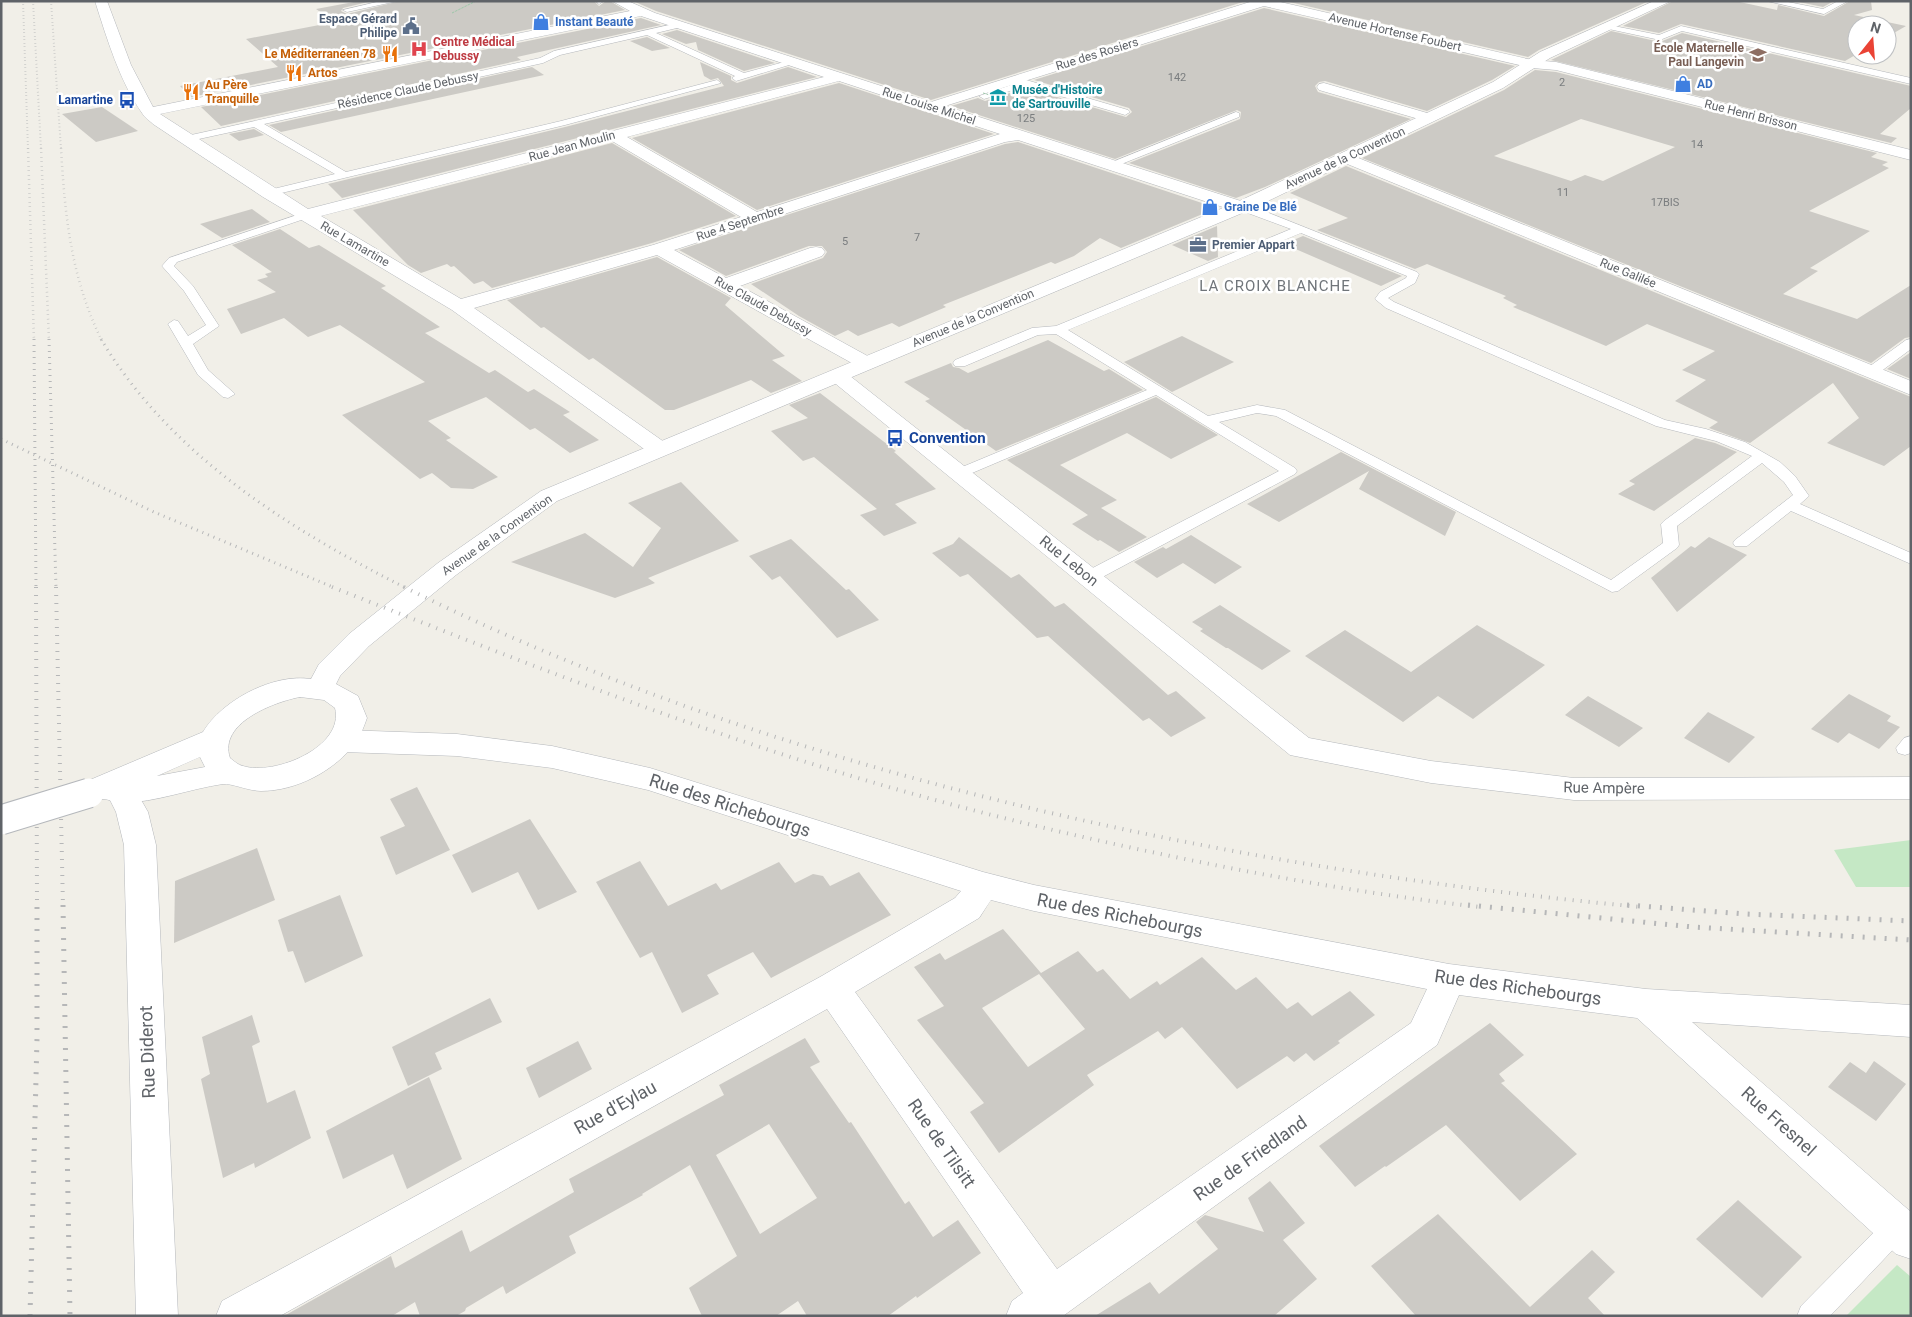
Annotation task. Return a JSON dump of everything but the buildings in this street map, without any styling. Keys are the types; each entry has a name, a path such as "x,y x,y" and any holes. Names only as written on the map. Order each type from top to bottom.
{"street":[{"name":"Rue Lamartine","path":"101,1 116,45 148,112 185,139 269,193 460,306 659,449"},
{"name":"Rue Louise Michel","path":"618,1 678,24 1241,208"},
{"name":"Avenue de la Convention","path":"320,688 329,671 359,640 447,569 549,496 659,449 695,437 866,363 1241,208 1498,85 1545,55 1665,1"},
{"name":"Avenue Hortense Foubert","path":"1261,2 1532,64"},
{"name":"Rue des Rosiers","path":"932,106 1021,82 1261,2"},
{"path":"148,112 643,12"},
{"name":"Rue Henri Brisson","path":"1532,64 1556,66 1907,151"},
{"name":"Rue Jean Moulin","path":"306,215 839,77"},
{"path":"1324,87 1429,118"},
{"path":"614,135 756,218"},
{"name":"Rue 4 Septembre","path":"460,306 659,250 1018,135"},
{"name":"Rue Galilée","path":"1346,158 1911,389"},
{"name":"Rue Claude Debussy","path":"659,250 866,363"},
{"path":"724,285 816,252"},
{"name":"Rue Lebon","path":"838,376 1300,747"},
{"path":"300,687 320,688 336,693 347,702 352,713 351,727 343,741 329,756 309,768 286,777 263,780 241,779 225,773 215,762 212,751 214,739 223,724 238,710 258,699 279,691 300,687"},
{"path":"1,820 104,791 214,739"},
{"name":"Rue des Richebourgs","path":"343,741 457,745 552,757 650,779 983,885 1053,901 1449,979 1646,1004 1911,1021"},
{"name":"Rue Ampère","path":"1300,747 1431,772 1574,789 1911,788"},
{"path":"104,791 174,785 225,773"},
{"name":"Rue Diderot","path":"104,791 132,812 140,845 158,1316"},
{"name":"Rue d'Eylau","path":"237,1316 832,988 967,908 983,885"},
{"name":"Rue de Friedland","path":"1040,1307 1424,1034 1449,979"},
{"name":"Rue de Tilsitt","path":"832,988 1040,1307"},
{"name":"Rue Fresnel","path":"1646,1004 1904,1233"}],"lane":[{"path":"348,10 394,1"},
{"path":"1771,1 1824,12 1844,1"},
{"path":"1780,3 1800,1"},
{"name":"Résidence Claude Debussy","path":"185,139 543,60 557,53 678,24"},
{"path":"1607,26 1660,38 1681,28 1911,81"},
{"path":"648,32 739,77 795,62"},
{"path":"987,95 1021,82 1125,112"},
{"path":"269,193 562,123 717,83"},
{"path":"1110,165 1236,115"},
{"path":"255,124 344,175"},
{"path":"1241,208 1260,212 1413,274 1411,280 1384,294 1381,299 1390,305 1661,423 1707,433 1745,447 1762,456 1794,483 1801,496 1741,543"},
{"path":"186,344 213,326 188,289 168,266 173,260 306,215"},
{"path":"960,363 1036,331 1058,330 1301,229"},
{"path":"174,324 203,372 228,394"},
{"path":"1058,330 1290,471 1089,577"},
{"path":"1870,372 1911,343"},
{"path":"960,473 1157,390"},
{"path":"1207,420 1257,409 1280,413 1612,587 1671,545 1669,524 1762,456"},
{"path":"1789,505 1911,560"},
{"path":"1812,1316 1904,1233"}],"path":[{"path":"452,13 476,1"}],"green space":[{"path":"1911,840 1911,887 1856,887 1834,850"},
{"path":"1897,1265 1911,1277 1911,1316 1846,1316"}],"railway":[{"path":"23,1 28,149"},
{"path":"33,1 41,149"},
{"path":"51,1 61,149"},
{"path":"28,148 34,341"},
{"path":"41,148 49,341"},
{"path":"61,148 71,247 83,294 101,340"},
{"path":"34,339 35,455"},
{"path":"49,339 53,464"},
{"path":"101,340 129,381 161,419 235,485 319,541 405,587"},
{"path":"1,439 35,455"},
{"path":"35,455 53,464"},
{"path":"35,455 36,588"},
{"path":"53,464 154,512 335,588"},
{"path":"53,464 56,588"},
{"path":"36,587 37,907"},
{"path":"56,587 63,907"},
{"path":"332,587 514,658 698,726 822,767 941,802 1184,859 1352,890 1480,907"},
{"path":"405,587 548,653 697,710 851,760 1007,802 1165,838 1325,867 1484,890 1641,907"},
{"path":"63,905 70,1316"},
{"path":"1468,905 1693,927 1911,940"},
{"path":"1627,905 1745,914 1911,921"},
{"path":"30,1316 37,1039 37,907"}],"place":[{"name":"Instant Beauté","path":"541,22"},
{"name":"Espace Gérard Philipe","path":"411,26"},
{"name":"Centre Médical Debussy","path":"419,49"},
{"name":"Le Méditerranéen 78","path":"390,54"},
{"name":"École Maternelle Paul Langevin","path":"1758,55"},
{"name":"Artos","path":"294,73"},
{"name":"AD","path":"1683,84"},
{"name":"Au Père Tranquille","path":"191,92"},
{"name":"Musée d'Histoire de Sartrouville","path":"998,97"},
{"name":"Lamartine","path":"127,100"},
{"name":"Graine De Blé","path":"1210,207"},
{"name":"Premier Appart","path":"1198,245"},
{"name":"Convention","path":"895,438"}],"district":[{"name":"LA CROIX BLANCHE","path":"1275,286"}]}
